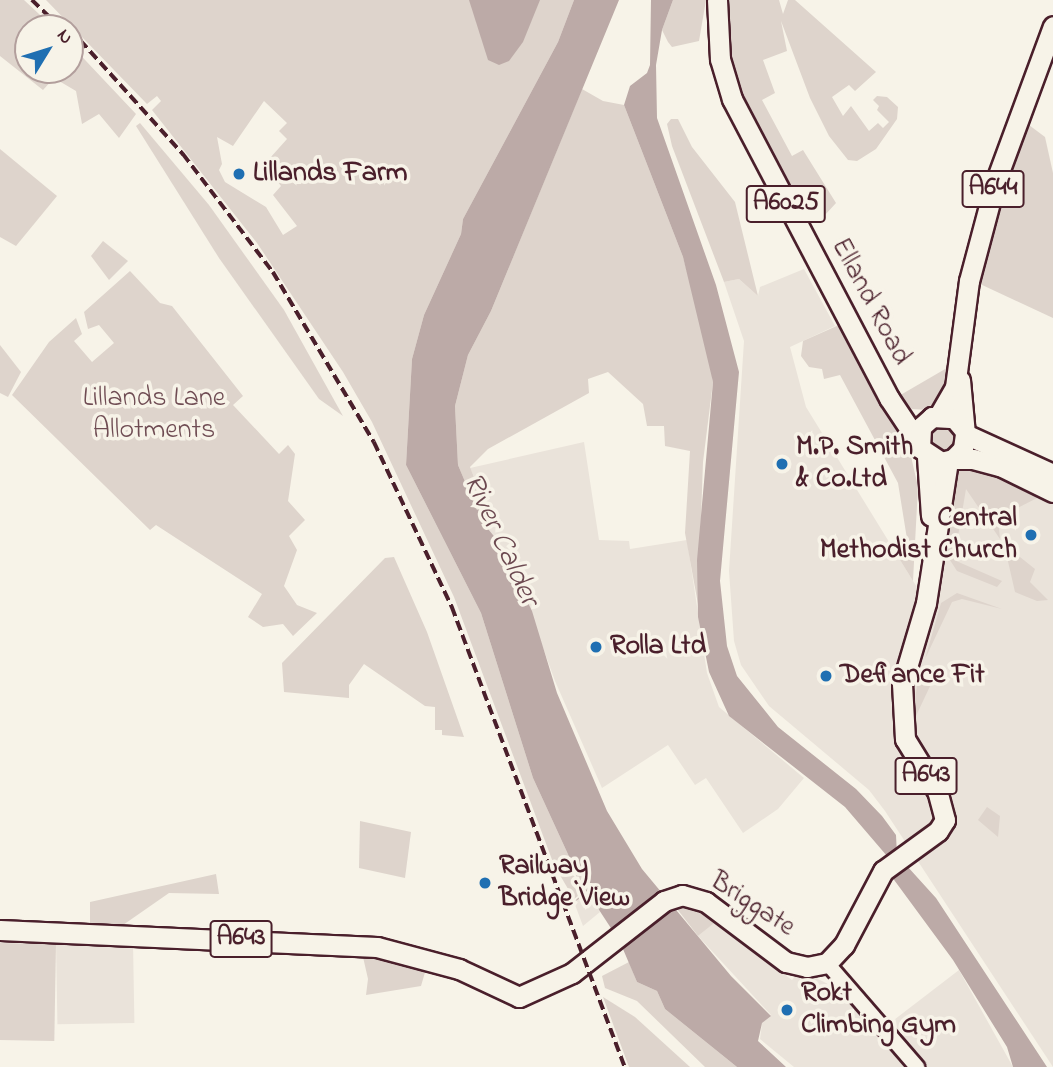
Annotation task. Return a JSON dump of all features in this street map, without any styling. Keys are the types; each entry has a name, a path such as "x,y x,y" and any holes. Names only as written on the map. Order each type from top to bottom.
{"main road":[{"name":"Elland Road","path":"717,0 720,59 732,99 889,398"},
{"name":"A644","path":"923,450 933,418 953,395 969,281 992,193 1053,26"},
{"name":"A644","path":"958,358 964,432"},
{"path":"889,398 933,418 954,418 964,432 1053,474"},
{"name":"A6025","path":"889,398 923,450"},
{"path":"951,460 963,449 964,432"},
{"path":"923,450 951,460 993,464 1053,492"},
{"name":"A643","path":"923,450 930,577"},
{"name":"A643","path":"827,962 841,950 872,888 890,864 938,831 945,820 937,791 905,738 902,684 930,577 951,460"},
{"name":"Briggate","path":"0,930 377,947 459,969 508,995 529,994 563,978 616,936 672,898 690,896 706,902 786,962 807,967 827,962"}],"street":[{"path":"827,962 918,1067"}],"shaded area":[{"path":"469,0 540,0 523,42 509,61 499,65 488,60"},
{"path":"574,0 619,0 491,311 468,355 455,406 458,465 477,510 486,508 479,514 480,519 497,540 532,611 557,693 607,811 642,869 731,976 771,1016 762,1023 758,1041 786,1067 737,1067 665,1009 657,991 637,982 620,942 588,893 574,902 588,888 586,879 572,863 533,778 481,613 406,465 412,359 424,315 461,234 463,219 558,42"},
{"path":"651,0 673,0 662,30 656,65 657,118 716,285 739,372 720,581 727,646 737,676 778,727 856,789 882,816 896,835 897,855 936,898 1047,1067 1013,1067 1007,1047 953,960 889,873 895,868 887,856 845,807 729,716 709,672 698,617 697,560 713,382 683,257 624,105 630,86 647,73 650,65"},
{"path":"804,269 835,326 790,347 806,407 926,602 948,461 1053,492 1053,1067 869,790 769,706 741,665 734,641 729,571 744,341 724,282 739,279 758,296 760,287"},
{"path":"584,442 599,540 629,541 630,549 687,540 707,673 719,707 804,778 778,809 743,833 706,778 695,785 668,745 602,788 555,681 521,587 480,519 479,513 487,506 470,468"},
{"path":"587,893 600,912 583,926 574,902"},
{"path":"715,922 792,980 797,974 814,977 840,990 869,1024 882,1015 890,1023 959,970 1013,1067 794,1067 760,1039 762,1023 771,1015 698,936"},
{"path":"133,942 134,1023 57,1024 56,943"}],"green space":[{"path":"0,0 24,0 39,14 14,14 14,67 0,56"},
{"path":"46,0 574,0 558,42 463,219 461,234 424,315 412,359 406,465 481,613 533,778 572,863 586,879 588,888 574,899 554,865 454,597 372,422 343,372 257,243 152,110 161,101 157,96 147,104 84,39 84,14 60,14","holes":["264,101 287,123 279,131 287,139 270,158 281,169 274,177 281,186 273,195 297,226 283,235 266,207 225,182 219,170 222,164 217,137 233,146"]},
{"path":"673,0 706,0 699,41 672,47 668,42 662,30"},
{"path":"725,0 779,0 783,14 788,0 795,0 876,72 855,91 849,85 832,97 843,116 851,106 869,131 878,123 883,128 889,122 877,110 879,106 873,100 877,96 887,97 898,107 897,119 876,149 857,161 848,160 829,136 810,98 781,21 787,51 763,60 775,93 762,100 792,156 803,150 836,203 825,215 803,195 793,201 736,93 728,65"},
{"path":"84,59 136,114 119,138 99,114 82,124 76,91 64,84 84,84"},
{"path":"35,84 48,84 43,90"},
{"path":"582,89 603,101 624,105 683,257 708,347 713,382 703,462 698,604 685,533 690,451 665,446 664,426 647,426 643,404 608,372 588,379 589,393 488,449 470,467 486,508 477,510 458,465 455,406 468,355 491,311"},
{"path":"671,119 678,119 692,147 735,202 758,296 739,279 724,282 672,146 667,124"},
{"path":"140,123 209,205 284,310 343,416 319,399 219,258 136,126"},
{"path":"1029,125 1045,137 1053,173 1053,318 980,284 1008,178"},
{"path":"0,149 57,196 16,246 0,237"},
{"path":"103,241 128,261 109,280 91,256"},
{"name":"Lillands Lane Allotments","path":"130,271 160,303 172,306 243,396 233,405 279,454 288,445 295,454 288,501 305,520 289,536 297,550 284,586 297,605 317,613 293,636 283,624 263,627 248,617 262,594 156,525 150,530 12,395 49,342 76,318 82,334 74,341 92,362 114,343 99,325 88,329 84,312"},
{"path":"839,325 908,443 918,487 913,581 892,547 907,539 898,483 840,375 824,379 822,369 809,367 801,356 803,341"},
{"path":"0,345 21,372 8,397 0,393"},
{"path":"952,365 942,404 928,410 912,409 897,397"},
{"path":"942,426 951,429 954,438 951,447 942,450 933,447 930,438 933,429"},
{"path":"973,461 1045,494 998,518 1000,539 966,489 954,560 1002,581 997,587 957,571 946,554 950,471"},
{"path":"1004,544 1013,559 1020,557 1035,569 1030,582 1048,600 1037,601 1015,592"},
{"path":"394,557 427,632 464,737 442,735 442,730 435,730 435,707 425,706 364,664 349,685 349,698 284,692 282,663 385,558"},
{"path":"957,593 1002,609 962,599 952,602 925,659 941,603"},
{"path":"918,679 931,684 916,716 917,732 913,713"},
{"path":"987,807 1000,816 998,837 978,820"},
{"path":"360,821 411,832 405,878 359,868"},
{"path":"216,874 219,894 169,893 123,925 90,923 90,902"},
{"path":"674,905 700,907 718,920 698,936"},
{"path":"0,943 56,944 54,1041 0,1040"},
{"path":"363,957 398,960 426,969 421,986 366,995 368,979"},
{"path":"629,962 637,982 657,991 665,1009 737,1067 705,1067 637,1001 605,988 602,976"},
{"path":"603,997 635,1017 690,1067 629,1067"}],"railway":[{"path":"32,0 46,14"},
{"path":"84,44 183,154 273,272 374,442 452,607 625,1067"}],"place":[{"name":"Lillands Farm","path":"239,174"},
{"name":"M.P. Smith & Co.Ltd","path":"782,464"},
{"name":"Central Methodist Church","path":"1031,535"},
{"name":"Rolla Ltd","path":"596,647"},
{"name":"Defiance Fit","path":"826,676"},
{"name":"Railway Bridge View","path":"485,883"},
{"name":"Rokt Climbing Gym","path":"787,1010"}],"water label":[{"name":"River Calder","path":"500,540"}]}
